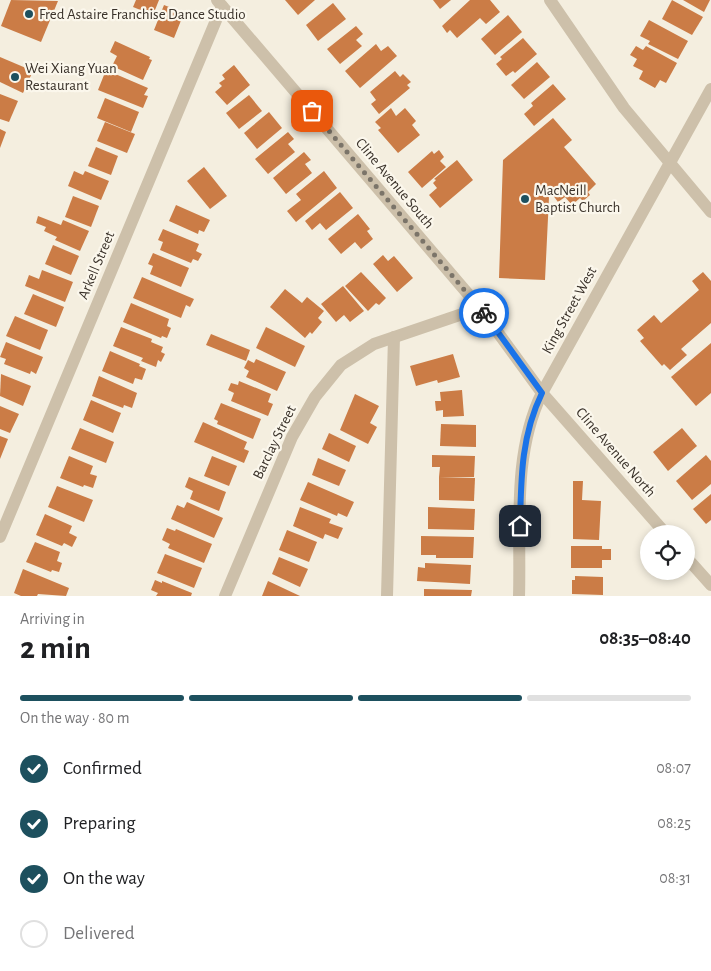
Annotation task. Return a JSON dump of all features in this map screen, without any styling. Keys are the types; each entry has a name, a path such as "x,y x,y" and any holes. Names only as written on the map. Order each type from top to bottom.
{"street":[{"path":"550,0 624,108 711,212"},
{"name":"Cline Avenue South","path":"220,3 480,308 542,393"},
{"name":"Arkell Street","path":"0,538 220,3"},
{"name":"King Street West","path":"519,596 522,460 528,427 542,393 711,89"},
{"name":"Barclay Street","path":"225,596 292,437 315,397 341,365 374,344 480,308"},
{"path":"387,596 394,337"},
{"name":"Cline Avenue North","path":"542,393 658,525"},
{"path":"695,566 711,585"}],"building":[{"name":"Fred Astaire Franchise Dance Studio","path":"11,0 58,1 41,42 1,26"},
{"path":"136,0 159,0 153,15 133,7"},
{"path":"285,0 315,0 298,15"},
{"path":"433,0 451,0 440,9"},
{"path":"470,0 490,0 500,12 486,24 480,18 457,38 450,30 447,33 442,26"},
{"path":"672,0 703,17 692,35 662,19"},
{"path":"683,0 710,0 704,12"},
{"path":"333,3 346,19 318,41 306,25"},
{"path":"164,5 184,13 174,38 154,30"},
{"path":"508,15 522,32 495,55 481,39"},
{"path":"649,20 688,41 678,59 648,44 650,41 640,36"},
{"path":"356,26 363,34 356,40 362,46 340,64 327,49"},
{"path":"523,38 537,54 515,73 513,71 506,76 496,64 502,59 500,57"},
{"path":"115,41 150,57 149,59 152,60 143,80 112,66 117,56 110,52"},
{"path":"376,44 381,51 388,46 397,56 360,88 345,71"},
{"path":"636,46 643,50 646,46 677,63 666,83 660,80 655,88 639,79 643,71 633,66 637,59 630,55"},
{"name":"Wei Xiang Yuan Restaurant","path":"0,57 33,71 23,93 0,82"},
{"path":"537,62 550,77 524,99 511,85"},
{"path":"234,65 250,85 227,105 215,92 222,86 219,83 225,79 222,75"},
{"path":"106,70 148,88 144,95 148,96 143,108 98,90"},
{"path":"395,71 400,77 403,74 411,82 407,85 410,88 379,114 371,104 376,100 370,92"},
{"path":"553,84 566,99 534,126 524,114 533,106 531,103"},
{"path":"0,94 18,101 9,122 0,119"},
{"path":"249,95 262,111 239,129 226,113"},
{"path":"105,98 139,112 131,132 97,118"},
{"path":"391,108 396,116 405,108 416,121 412,125 420,135 398,153 378,130 381,128 375,122"},
{"path":"269,112 282,128 257,149 244,133"},
{"name":"MacNeill Baptist Church","path":"553,118 572,140 564,147 596,184 588,192 590,195 583,201 580,198 572,205 565,197 558,202 552,194 549,197 545,280 499,278 503,160"},
{"path":"105,122 135,134 127,153 97,141"},
{"path":"0,129 6,132 0,148"},
{"path":"288,132 294,139 288,144 295,152 268,174 255,159"},
{"path":"96,147 118,156 111,175 88,166"},
{"path":"439,150 444,157 440,161 446,167 422,188 408,172 432,151 434,154"},
{"path":"304,152 311,160 305,164 312,173 286,194 273,178"},
{"path":"457,160 473,180 440,208 429,195 437,188 433,183 436,180 434,179"},
{"path":"204,167 227,196 210,209 187,181"},
{"path":"74,171 83,175 85,171 109,181 101,200 68,186"},
{"path":"324,171 337,188 296,222 287,211 301,200 296,194"},
{"path":"340,192 353,208 326,230 320,223 312,230 305,221"},
{"path":"73,196 99,206 91,227 65,217"},
{"path":"176,205 210,220 204,232 199,230 198,234 169,221"},
{"path":"358,214 370,229 367,231 373,239 361,249 355,242 341,254 328,239"},
{"path":"38,216 61,225 63,220 89,231 80,251 55,240 57,237 44,231 46,227 36,223"},
{"path":"163,229 199,244 196,251 202,254 198,261 193,259 191,263 160,250 163,242 158,240"},
{"path":"53,245 79,256 71,275 45,264"},
{"path":"153,253 189,268 181,287 150,274 153,266 148,264"},
{"path":"383,255 388,261 394,256 413,278 397,292 373,264"},
{"path":"42,270 73,282 65,302 25,286 29,275 39,279"},
{"path":"361,272 386,298 379,305 376,303 368,311 345,286"},
{"path":"703,272 711,281 711,323 681,349 687,355 670,370 664,364 662,366 640,341 644,338 637,330 654,315 661,323 699,290 692,281"},
{"path":"142,277 194,299 190,307 186,305 181,318 133,298"},
{"path":"343,286 364,311 350,322 344,315 336,322 321,304"},
{"path":"285,289 302,303 307,297 324,311 318,318 322,322 312,334 310,332 305,338 270,307"},
{"path":"33,294 64,307 56,327 24,314"},
{"path":"131,303 169,319 167,326 171,328 167,338 162,336 161,338 123,322"},
{"path":"15,316 48,330 40,350 6,336"},
{"path":"121,327 152,339 151,342 163,347 161,352 165,354 161,362 158,360 156,367 141,361 143,358 113,346"},
{"path":"266,327 305,346 295,367 256,348"},
{"path":"211,334 250,350 246,361 206,345"},
{"path":"6,342 43,357 36,374 31,371 30,374 4,364 6,359 0,357"},
{"path":"711,343 711,393 696,406 671,377"},
{"path":"110,351 140,364 139,366 146,369 142,380 135,378 133,384 102,371"},
{"path":"453,354 460,377 438,383 437,380 416,386 410,366"},
{"path":"256,359 286,372 277,391 246,377 249,371 244,368 248,360 254,363"},
{"path":"1,374 31,386 23,406 0,396"},
{"path":"99,376 137,393 132,408 124,405 123,408 92,396"},
{"path":"239,381 271,394 268,402 273,404 268,416 231,401 234,393 228,390 231,383 238,385"},
{"path":"462,390 464,416 443,417 443,410 436,411 435,401 441,401 440,392"},
{"path":"355,394 379,406 370,423 377,427 368,444 340,430"},
{"path":"91,400 121,413 113,433 83,420"},
{"path":"221,403 261,419 253,439 217,424 218,421 214,419"},
{"path":"0,406 19,414 10,433 0,429"},
{"path":"203,422 247,442 244,449 249,451 244,463 194,442"},
{"path":"441,424 476,425 476,447 440,446"},
{"path":"80,428 114,442 106,463 71,449"},
{"path":"682,428 697,446 668,471 653,452"},
{"path":"329,433 356,446 349,462 322,449"},
{"path":"0,436 8,439 0,459"},
{"path":"432,455 475,456 474,477 439,477 440,467 432,467"},
{"path":"706,455 711,461 711,484 692,500 676,481"},
{"path":"69,456 93,466 90,474 97,476 93,488 84,485 83,487 60,478"},
{"path":"212,456 237,466 229,486 204,476"},
{"path":"318,458 346,470 339,486 312,475"},
{"path":"189,477 226,492 219,511 190,499 193,491 185,487"},
{"path":"439,477 475,478 474,501 439,500"},
{"path":"573,481 583,481 582,500 601,501 599,540 573,539"},
{"path":"308,482 354,502 347,517 338,513 337,516 300,500"},
{"path":"57,486 93,500 84,522 48,507"},
{"path":"711,494 711,520 706,524 693,509"},
{"path":"187,502 223,518 214,538 171,519 177,505 184,508"},
{"path":"300,507 331,519 329,523 343,528 338,539 325,534 323,539 293,526"},
{"path":"428,507 475,509 474,530 428,529"},
{"path":"45,514 72,526 69,533 77,537 72,547 64,543 62,546 36,535"},
{"path":"167,528 175,531 176,529 212,544 204,563 168,548 170,544 162,540"},
{"path":"287,530 317,542 309,562 279,550"},
{"path":"421,536 474,537 473,558 436,558 436,555 421,555"},
{"path":"35,542 60,552 57,561 62,563 59,572 52,570 51,572 26,562"},
{"path":"571,546 602,546 602,549 611,549 611,560 602,560 602,568 571,568"},
{"path":"165,554 202,568 194,588 157,573"},
{"path":"279,557 308,569 300,587 272,574"},
{"path":"425,563 471,565 470,584 417,581 418,567 425,568"},
{"path":"23,569 69,588 66,596 38,594 37,596 21,596 14,593"},
{"path":"575,576 603,577 603,595 572,594 572,580 575,580"},
{"path":"155,580 192,593 191,596 156,596 158,593 151,590"},
{"path":"268,581 300,596 262,596"},
{"path":"424,589 472,590 471,596 424,596"}],"way so far":[{"path":"312,111 484,313"}],"place":[{"name":"Fred Astaire Franchise Dance Studio","path":"29,14"},
{"name":"Wei Xiang Yuan Restaurant","path":"15,77"},
{"name":"MacNeill Baptist Church","path":"525,199"}],"route":[{"path":"484,313 542,393 525,439 522,460 520,526"}]}
